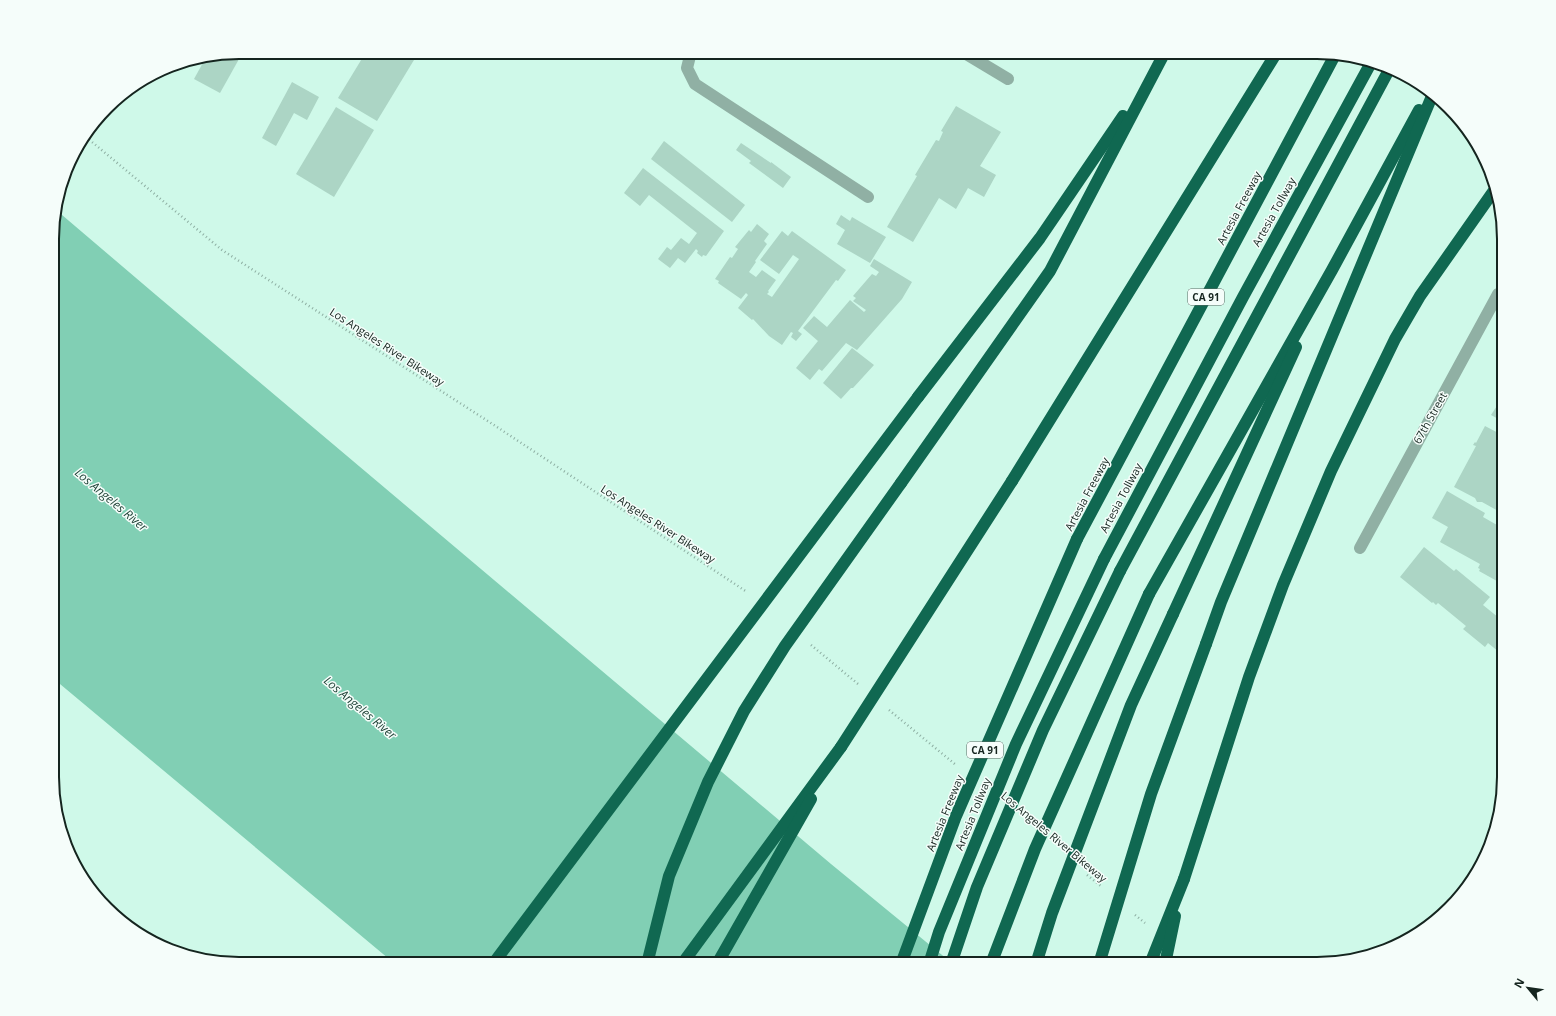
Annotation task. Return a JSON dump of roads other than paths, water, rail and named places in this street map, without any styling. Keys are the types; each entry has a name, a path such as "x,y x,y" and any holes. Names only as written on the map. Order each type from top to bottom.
{"highway":[{"path":"649,957 669,876 708,782 744,711 785,646 1050,271 1161,59"},
{"path":"720,957 841,747 1012,481 1273,59"},
{"name":"Artesia Freeway","path":"905,957 956,816 1077,539 1333,60"},
{"name":"Artesia Tollway","path":"931,957 939,932 1016,744 1104,559 1243,297 1369,67"},
{"path":"498,957 918,397 1040,238 1153,73"},
{"path":"953,957 977,887 1043,730 1120,571 1387,73"},
{"path":"995,957 1036,849 1148,594 1332,270 1427,96"},
{"path":"1101,957 1151,794 1221,602 1431,99"},
{"path":"1153,957 1184,879 1249,677 1283,585 1331,471 1394,339 1420,296 1492,194"},
{"path":"1038,957 1052,913 1131,705 1332,270"},
{"path":"687,957 841,747"},
{"path":"1167,957 1184,879"}],"street":[{"path":"689,59 687,68 695,84 868,197"},
{"path":"975,59 1008,79"},
{"name":"67th Street","path":"1360,548 1497,296"}],"water":[{"name":"Los Angeles River","path":"61,214 831,864 944,957 387,957 59,683 59,227"}]}
